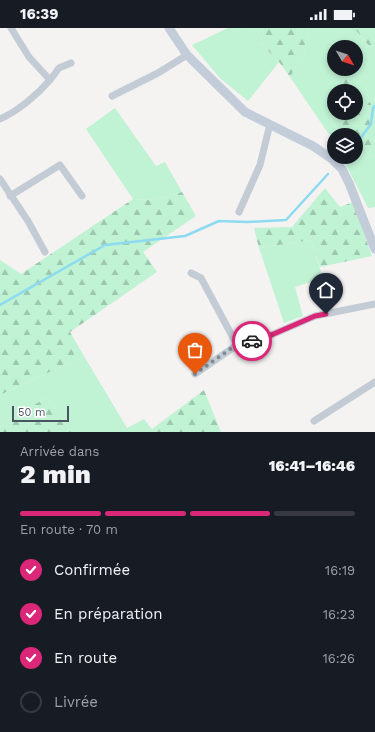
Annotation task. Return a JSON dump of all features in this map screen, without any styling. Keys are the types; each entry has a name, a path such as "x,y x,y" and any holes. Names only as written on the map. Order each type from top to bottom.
{"street":[{"path":"10,28 29,57 50,80"},
{"path":"169,28 188,55 245,112 313,146 332,159 342,169 375,249"},
{"path":"112,96 158,73 188,55"},
{"path":"0,119 8,115 41,90 59,68 71,63"},
{"path":"238,212 260,165 270,124"},
{"path":"10,196 60,165 82,196"},
{"path":"0,179 28,221 45,252"},
{"path":"191,273 202,278 236,345"},
{"path":"195,374 236,345 269,336 315,316 375,304"},
{"path":"314,421 375,382"}],"green space":[{"path":"228,28 247,28 279,62 248,101 220,78 192,45"},
{"path":"247,28 309,28 304,53 290,77 279,62"},
{"path":"309,28 354,28 375,53 375,96 365,107 363,104 363,84 346,84 338,77 337,84 327,84 327,120 332,120 337,128 327,128 327,132 290,77 304,53"},
{"path":"354,28 375,28 375,53"},
{"path":"338,77 345,77 349,84 336,84"},
{"path":"375,96 375,155 363,160 363,128 337,128 332,120 363,120 363,104 365,107"},
{"path":"115,108 156,166 165,162 182,192 155,200 133,199 86,129"},
{"path":"375,155 375,207 368,208 346,164 363,164 363,160"},
{"path":"325,188 340,207 353,202 372,256 320,267 311,240 259,248 254,228 292,227"},
{"path":"182,192 196,216 143,252 157,272 70,332 84,356 0,395 0,260 21,274 133,199 155,200"},
{"path":"311,240 323,278 295,287 303,316 284,323 259,248"},
{"path":"84,356 127,428 144,419 154,432 71,432 48,397 11,418 0,427 0,395"},
{"path":"204,390 221,432 154,432 152,429"},
{"path":"48,397 71,432 0,432 0,427 11,418"}],"waterway":[{"path":"363,135 371,124 373,108 375,106"},
{"path":"0,305 105,245 185,236 219,221 247,222 286,220 328,174"}],"way so far":[{"path":"195,374 236,345 252,341"}],"route":[{"path":"252,341 269,336 315,316 326,314"}]}
